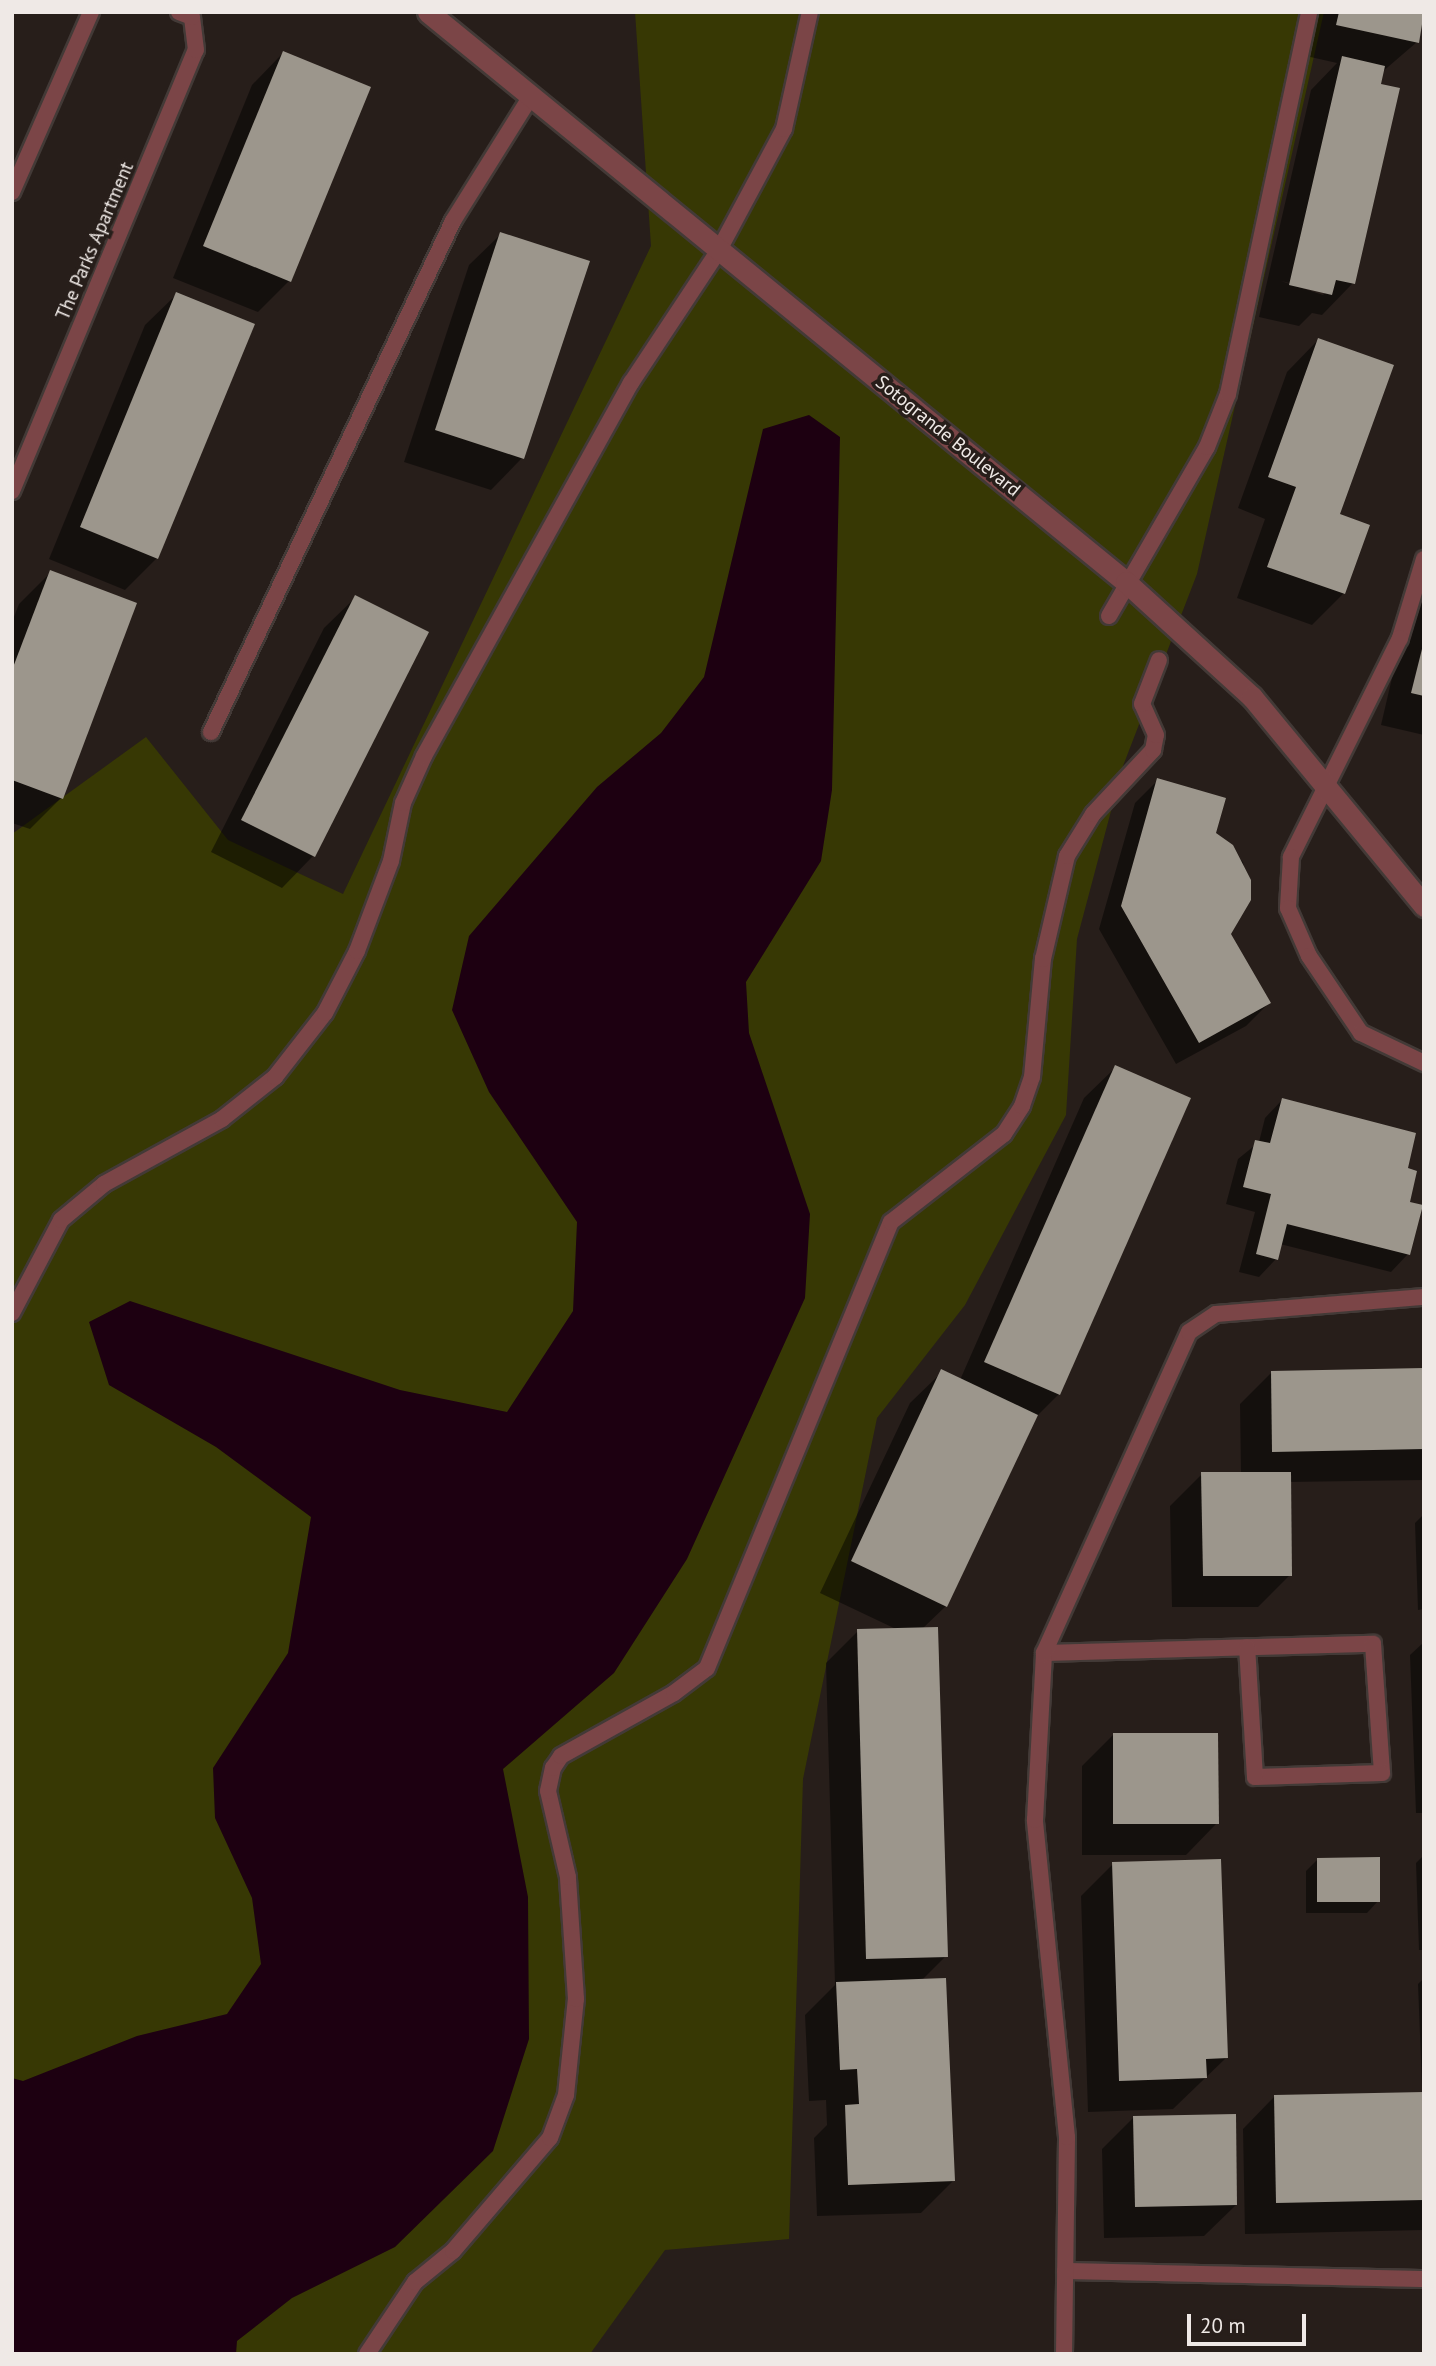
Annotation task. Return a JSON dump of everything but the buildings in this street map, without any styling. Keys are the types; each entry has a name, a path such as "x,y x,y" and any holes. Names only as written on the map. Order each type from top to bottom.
{"street":[{"name":"Sotogrande Boulevard","path":"428,12 1126,582 1252,696 1330,785 1424,906"}],"lane":[{"path":"12,192 91,12"},
{"name":"The Parks Apartment","path":"12,492 196,50 192,17 179,12"},
{"path":"12,1313 61,1220 104,1184 222,1119 275,1077 325,1013 357,951 391,861 403,803 424,756 631,383 719,250 784,129 810,12"},
{"path":"1110,616 1126,582 1208,447 1228,394 1310,12"},
{"path":"211,732 453,221 531,96"},
{"path":"1424,559 1400,638 1330,785 1291,857 1288,908 1309,956 1361,1033 1424,1063"},
{"path":"367,2354 415,2282 453,2251 550,2138 566,2095 576,1999 568,1877 548,1791 553,1768 561,1756 707,1668 891,1222 1004,1134 1022,1106 1032,1077 1043,959 1067,856 1093,814 1153,750 1156,735 1142,704 1159,660"},
{"path":"1064,2354 1067,2137 1035,1821 1044,1653 1189,1332 1227,1312 1424,1297"},
{"path":"1044,1653 1247,1647 1373,1644 1382,1773 1255,1777 1247,1647"},
{"path":"1065,2271 1424,2279"}],"shaded area":[{"path":"635,12 1324,12 1197,574 1123,766 1077,939 1066,1115 965,1305 877,1418 803,1779 789,2239 665,2250 590,2354 12,2354 12,834 146,737 228,840 343,894 651,246"},
{"path":"809,415 840,437 832,790 821,861 746,982 749,1033 810,1214 805,1298 687,1559 614,1673 503,1769 528,1897 529,2039 493,2151 395,2247 292,2298 237,2341 236,2354 12,2354 12,2078 23,2081 137,2036 227,2014 261,1964 252,1898 215,1818 213,1768 288,1653 311,1517 216,1447 109,1385 89,1322 130,1301 400,1390 507,1412 573,1311 577,1222 489,1092 452,1010 469,936 597,787 661,733 704,677 763,429"}]}
